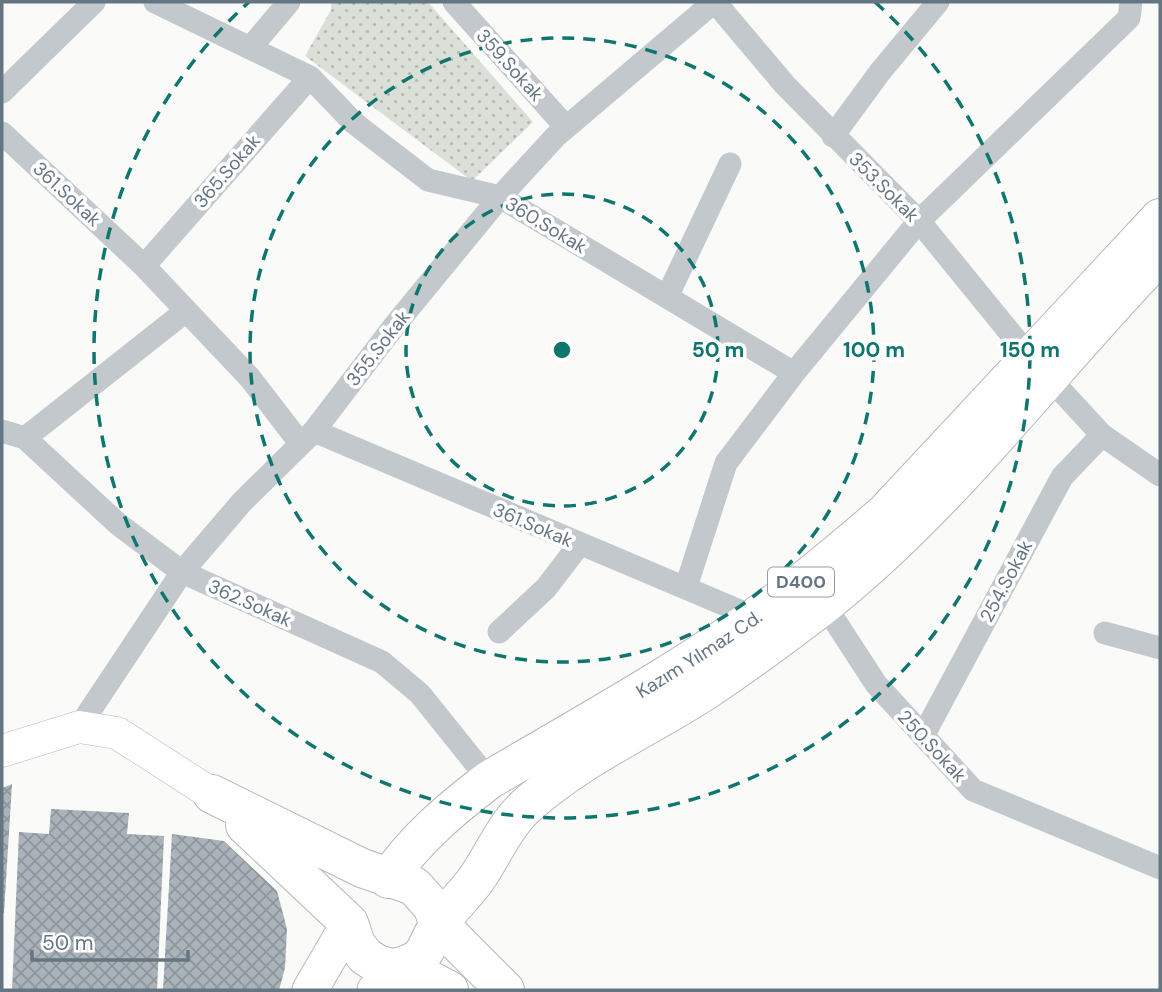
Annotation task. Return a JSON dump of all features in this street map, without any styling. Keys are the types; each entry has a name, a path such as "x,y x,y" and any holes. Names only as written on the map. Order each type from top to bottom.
{"highway":[{"name":"Kazım Yılmaz Cd.","path":"439,924 478,876 522,811 549,786 601,751 708,689 824,604 906,535 993,442 1039,367 1160,218"},
{"name":"Kazım Yılmaz Cd.","path":"388,879 407,850 489,780 692,659 754,617 885,513 1039,367 1091,326 1160,255"},
{"path":"212,794 317,848 388,879 414,886 425,895 439,924 505,990"},
{"path":"212,794 349,923 356,944 365,956 377,964 384,979 422,976 449,990"},
{"name":"D400","path":"349,923 363,894 388,879"},
{"name":"D400","path":"384,979 419,959 429,948 439,924"}],"main road":[{"path":"310,990 349,923"}],"street":[{"path":"2,92 94,2"},
{"name":"360.Sokak","path":"155,2 193,10 251,47 310,77 354,123 428,180 500,197 794,373"},
{"path":"251,47 289,2"},
{"name":"359.Sokak","path":"454,2 566,127"},
{"name":"355.Sokak","path":"79,727 182,572 242,502 307,437 500,197 566,127 715,2"},
{"name":"353.Sokak","path":"715,2 833,136 919,221 1039,367 1102,435 1160,475"},
{"path":"833,136 880,72 938,2"},
{"path":"686,587 726,463 794,373 919,221 1129,18 1130,2"},
{"name":"365.Sokak","path":"144,266 310,77"},
{"name":"361.Sokak","path":"2,133 144,266 307,437 686,587 754,617"},
{"path":"667,297 730,164"},
{"path":"25,438 186,311"},
{"name":"362.Sokak","path":"2,431 25,438 118,524 182,572 382,662 420,694 489,780"},
{"name":"254.Sokak","path":"923,736 1062,477 1102,435"},
{"path":"499,632 546,588 579,545"},
{"name":"250.Sokak","path":"824,604 876,684 973,790 1160,868"},
{"path":"1105,633 1160,648"},
{"path":"2,751 79,727 117,733 212,794"}],"shaded area":[{"path":"331,2 428,2 533,122 472,181 305,56 331,10"}],"building":[{"path":"12,784 4,913 2,913 2,788"},
{"path":"51,809 129,813 127,834 164,836 157,990 12,990 19,832 49,834"},
{"path":"172,834 224,841 277,891 287,929 285,968 279,990 163,990"}]}
